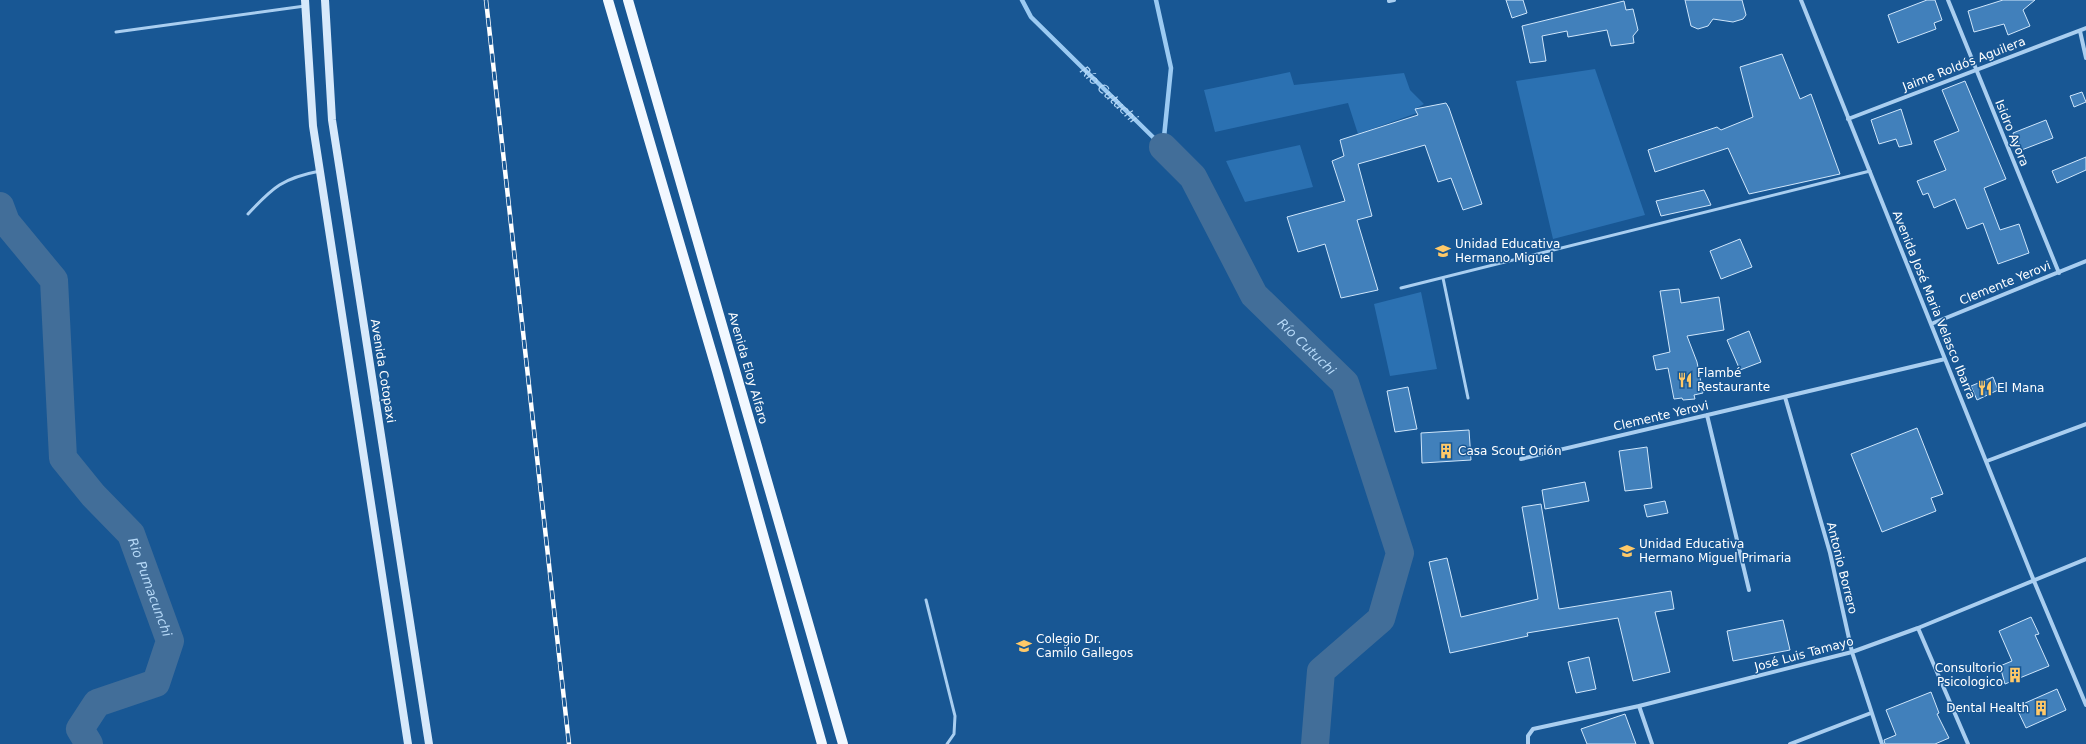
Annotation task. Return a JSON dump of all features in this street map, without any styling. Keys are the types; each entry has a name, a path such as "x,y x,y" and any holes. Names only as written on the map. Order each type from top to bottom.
{"main road":[{"name":"Avenida Cotopaxi","path":"325,0 332,120 429,744"},
{"path":"608,0 717,371 822,744"},
{"name":"Avenida Eloy Alfaro","path":"628,0 843,744"},
{"path":"305,3 313,126 408,744"}],"street":[{"path":"1389,1 1394,0"},
{"name":"Avenida José Maria Velasco Ibarra","path":"1801,0 2034,581 2086,705"},
{"name":"Isidro Ayora","path":"1948,0 2059,273"},
{"name":"Jaime Roldós Aguilera","path":"1848,119 2086,28"},
{"path":"2080,31 2086,58"},
{"name":"Clemente Yerovi","path":"1931,324 2086,261"},
{"name":"Clemente Yerovi","path":"1521,459 1945,359"},
{"name":"Antonio Borrero","path":"1785,397 1830,553 1852,652 1882,744"},
{"path":"1706,415 1749,590"},
{"path":"1987,461 2086,424"},
{"name":"José Luis Tamayo","path":"1528,744 1528,736 1533,729 1639,706 1852,652 1918,628 2086,559"},
{"path":"1918,628 1968,744"},
{"path":"2080,691 2086,689"},
{"path":"1639,706 1652,744"},
{"path":"1790,744 1871,713"}],"lane":[{"path":"116,32 305,3"},
{"path":"248,214 269,192 296,176 320,171"},
{"path":"1401,288 1870,171"},
{"path":"1443,278 1468,398"},
{"path":"926,600 955,716 954,734 946,744"}],"shaded area":[{"path":"1595,69 1645,215 1553,239 1516,81"},
{"path":"1290,72 1294,85 1404,73 1410,90 1424,104 1415,109 1417,113 1358,134 1348,103 1215,132 1204,90"},
{"path":"1300,145 1313,187 1245,202 1226,161"},
{"path":"1421,292 1437,369 1390,376 1374,304"}],"building":[{"path":"1506,0 1523,0 1527,13 1512,18"},
{"path":"1685,0 1742,0 1746,15 1743,19 1733,22 1713,19 1708,26 1698,29 1691,26"},
{"path":"1927,0 1935,0 1942,20 1934,23 1936,29 1898,43 1888,15"},
{"path":"2003,0 2035,0 2023,10 2030,26 2008,35 2004,24 1974,32 1968,11"},
{"path":"1624,1 1626,10 1633,9 1638,30 1633,36 1634,43 1611,46 1607,30 1568,37 1567,31 1542,36 1546,61 1530,63 1522,26"},
{"path":"1782,54 1800,99 1811,94 1840,174 1749,194 1728,148 1655,172 1648,150 1717,127 1721,130 1753,117 1740,67"},
{"path":"1965,81 2006,179 1984,188 2000,230 2019,224 2029,253 1998,264 1983,223 1967,229 1955,199 1934,208 1928,193 1923,195 1917,181 1946,170 1934,141 1959,131 1942,90"},
{"path":"2082,92 2086,102 2074,107 2070,96"},
{"path":"1446,103 1482,204 1463,210 1451,178 1438,182 1425,145 1358,164 1372,216 1357,220 1378,290 1341,298 1325,244 1298,252 1287,217 1345,201 1332,161 1344,156 1340,140 1418,115 1415,109"},
{"path":"1901,109 1912,144 1899,147 1896,139 1879,144 1871,120"},
{"path":"2046,120 2053,138 2019,151 2013,133"},
{"path":"2086,157 2086,170 2057,183 2052,171"},
{"path":"1704,190 1711,205 1661,216 1656,201"},
{"path":"1740,239 1752,267 1721,279 1710,251"},
{"path":"1679,289 1681,303 1719,297 1724,330 1687,336 1697,362 1703,393 1694,395 1695,399 1674,399 1668,368 1656,370 1653,356 1670,352 1660,291"},
{"path":"1749,331 1761,362 1740,370 1727,340"},
{"name":"El Mana","path":"1993,377 1998,390 1977,400 1971,386"},
{"path":"1408,387 1417,429 1395,432 1387,391"},
{"path":"1917,428 1943,494 1931,498 1936,511 1882,532 1851,454"},
{"name":"Casa Scout Orión","path":"1469,430 1471,460 1422,463 1421,433"},
{"path":"1647,447 1652,488 1625,491 1619,451"},
{"path":"1585,482 1589,501 1545,509 1542,490"},
{"path":"1665,501 1668,513 1647,517 1644,505"},
{"path":"1541,504 1559,609 1671,591 1674,609 1655,612 1670,672 1633,681 1618,618 1527,633 1528,636 1450,653 1429,562 1447,558 1461,617 1538,599 1522,507"},
{"path":"2031,617 2039,634 2035,635 2049,666 2005,684 2000,666 2012,661 1999,631"},
{"path":"1783,620 1790,650 1733,661 1727,631"},
{"path":"1589,657 1596,689 1576,693 1568,662"},
{"name":"Dental Health","path":"2057,689 2066,710 2026,728 2016,707"},
{"path":"1931,692 1939,713 1937,714 1949,738 1935,744 1885,744 1884,740 1896,735 1886,710"},
{"path":"1625,714 1636,744 1587,744 1581,729"}],"waterway":[{"name":"Río Cutuchi","path":"1022,0 1031,17 1163,147"},
{"path":"1156,0 1171,68 1163,147"},
{"name":"Río Cutuchi","path":"1163,147 1193,177 1254,295 1345,383 1400,553 1381,619 1321,671 1315,744"},
{"name":"Rio Pumacunchi","path":"0,206 6,222 54,280 63,458 93,495 131,534 170,641 156,683 97,703 80,729 89,744"}],"railway":[{"path":"486,0 569,744"}],"place":[{"name":"Unidad Educativa Hermano Miguel","path":"1443,251"},
{"name":"Flambé Restaurante","path":"1685,380"},
{"name":"El Mana","path":"1985,388"},
{"name":"Casa Scout Orión","path":"1446,451"},
{"name":"Unidad Educativa Hermano Miguel Primaria","path":"1627,551"},
{"name":"Colegio Dr. Camilo Gallegos","path":"1024,646"},
{"name":"Consultorio Psicologico","path":"2015,675"},
{"name":"Dental Health","path":"2041,708"}]}
